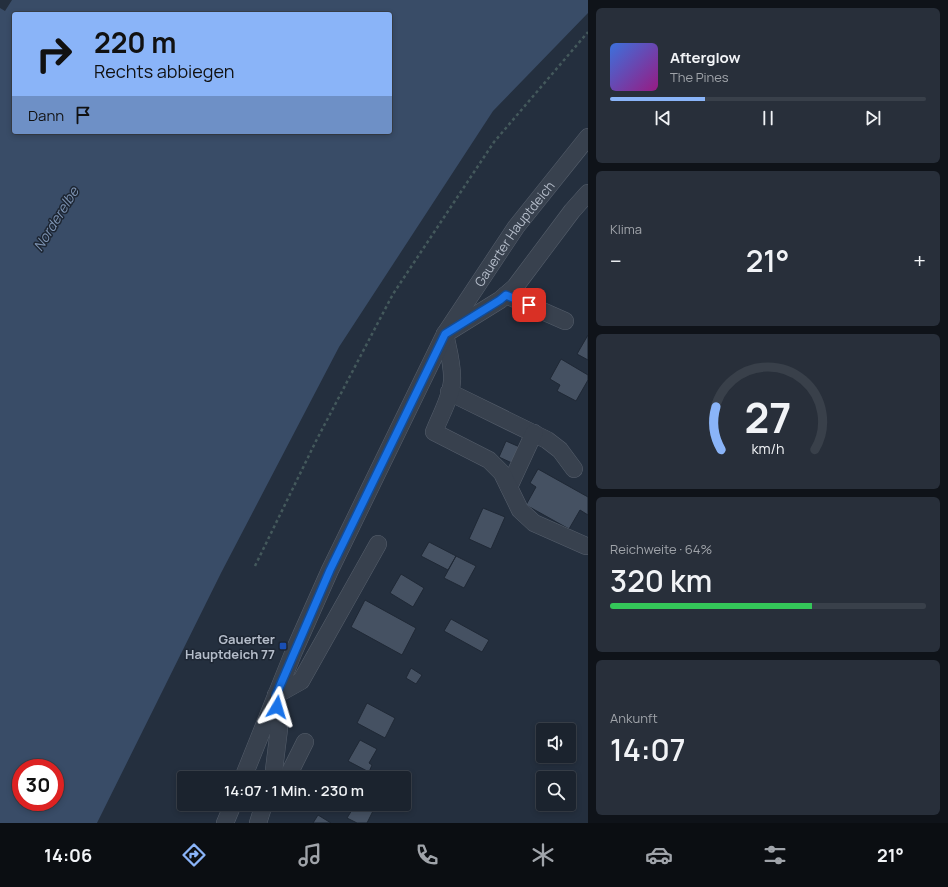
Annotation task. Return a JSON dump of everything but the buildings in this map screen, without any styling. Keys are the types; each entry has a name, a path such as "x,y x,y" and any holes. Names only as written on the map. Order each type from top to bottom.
{"street":[{"name":"Gauerter Hauptdeich","path":"246,771 276,695 330,570 445,334 516,227 588,137"},
{"name":"Gauerter Hauptdeich","path":"445,334 500,300 515,287 563,223 588,193"},
{"path":"506,295 564,321"},
{"path":"445,334 451,361 452,382 434,432 490,460 502,473 520,510 534,523 586,546"},
{"path":"449,392 547,440 560,450 574,469"},
{"path":"509,487 534,434"},
{"path":"276,695 301,681 378,544"},
{"name":"Gauerter Hauptdeich","path":"274,771 279,729 276,695"},
{"path":"290,771 305,742"},
{"path":"225,823 230,811"},
{"path":"258,823 262,811"}],"path":[{"path":"255,566 316,441 393,294 494,142 588,32"}],"water":[{"name":"Norderelbe","path":"12,0 588,0 588,13 493,111 339,347 221,573 97,823 0,823 0,8 5,11"}],"place":[{"name":"Gauerter Hauptdeich 77","path":"283,646"}],"route":[{"path":"277,707 276,695 330,570 365,495 445,334 506,295 529,305"}]}
